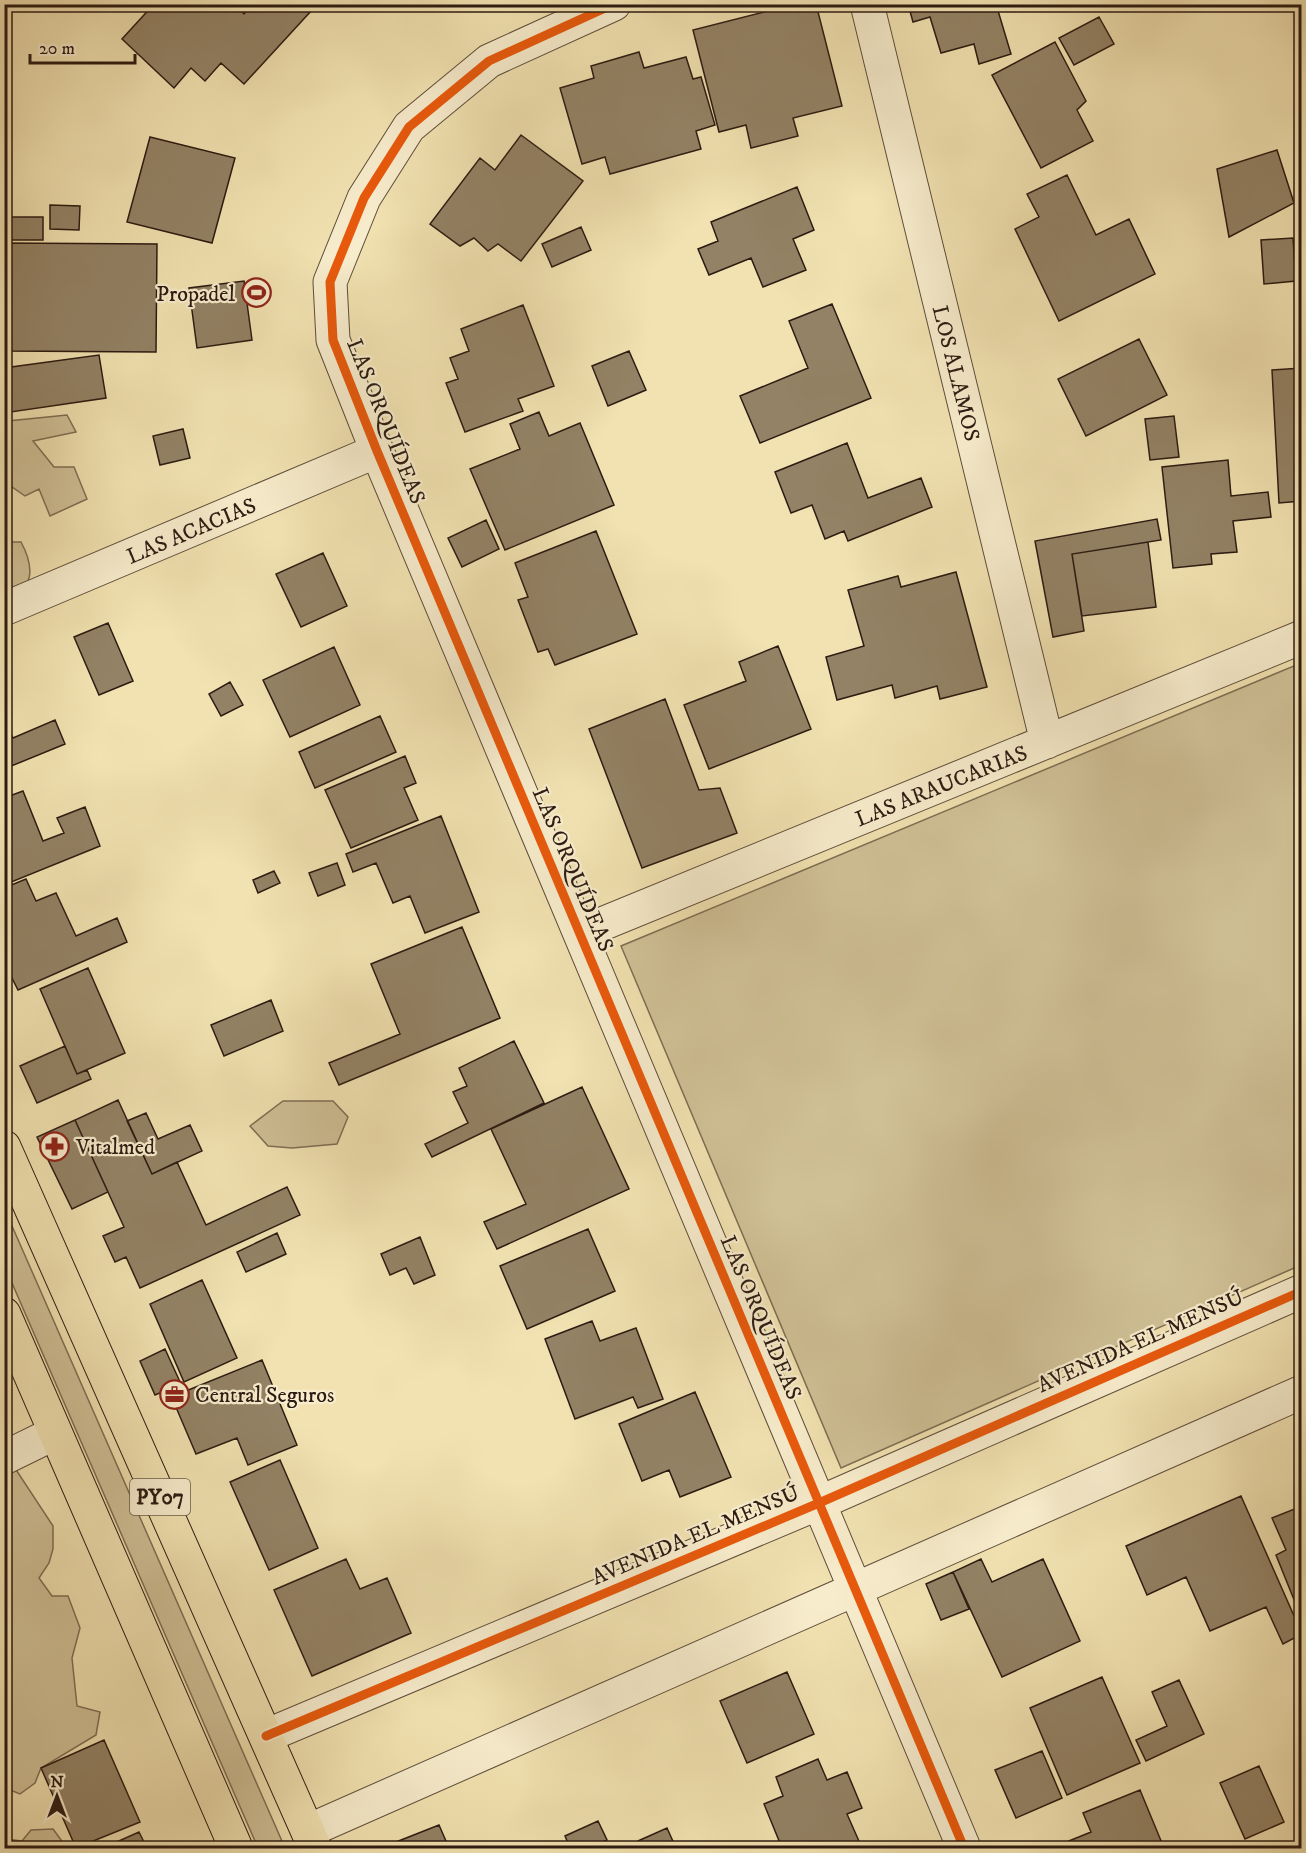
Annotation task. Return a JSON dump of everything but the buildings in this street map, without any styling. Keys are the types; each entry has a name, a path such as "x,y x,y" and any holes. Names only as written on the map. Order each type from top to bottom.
{"main road":[{"name":"PY07","path":"4,1147 311,1840"},
{"path":"4,1314 236,1848"}],"street":[{"name":"LAS ORQUÍDEAS","path":"614,4 489,62 410,127 364,198 330,282 333,340 377,451 964,1848"},
{"name":"LOS ALAMOS","path":"867,4 1047,742"},
{"name":"LAS ACACIAS","path":"4,609 377,451"},
{"name":"LAS ARAUCARIAS","path":"580,933 1302,637"},
{"name":"AVENIDA EL MENSÚ","path":"266,1736 819,1503 1302,1291"},
{"path":"311,1840 855,1589 1302,1392"},
{"path":"7,1452 55,1433"}],"shaded area":[{"path":"67,415 76,432 33,441 54,467 74,467 87,499 50,516 39,489 25,496 5,482 5,439 10,430 8,421"},
{"path":"4,542 21,542 30,568 27,584 22,590 4,599"},
{"path":"1301,663 1301,1265 841,1468 621,946"},
{"path":"283,1101 333,1101 348,1117 337,1144 292,1148 268,1146 250,1126"},
{"path":"4,1210 285,1848 258,1848 5,1267"},
{"path":"7,1456 53,1526 53,1549 49,1563 39,1578 52,1596 68,1596 80,1628 72,1658 77,1706 100,1712 96,1735 41,1768 35,1783 20,1794 5,1788 4,1457"},
{"path":"53,1829 67,1848 5,1848 6,1839 22,1841 31,1830"}],"cycle path":[{"path":"614,4 489,61 409,127 364,198 330,282 333,340 377,451 964,1848"},
{"path":"266,1736 819,1503 1302,1291"}],"place":[{"name":"Propadel","path":"256,293"},
{"name":"Vitalmed","path":"55,1146"},
{"name":"Central Seguros","path":"174,1394"}]}
